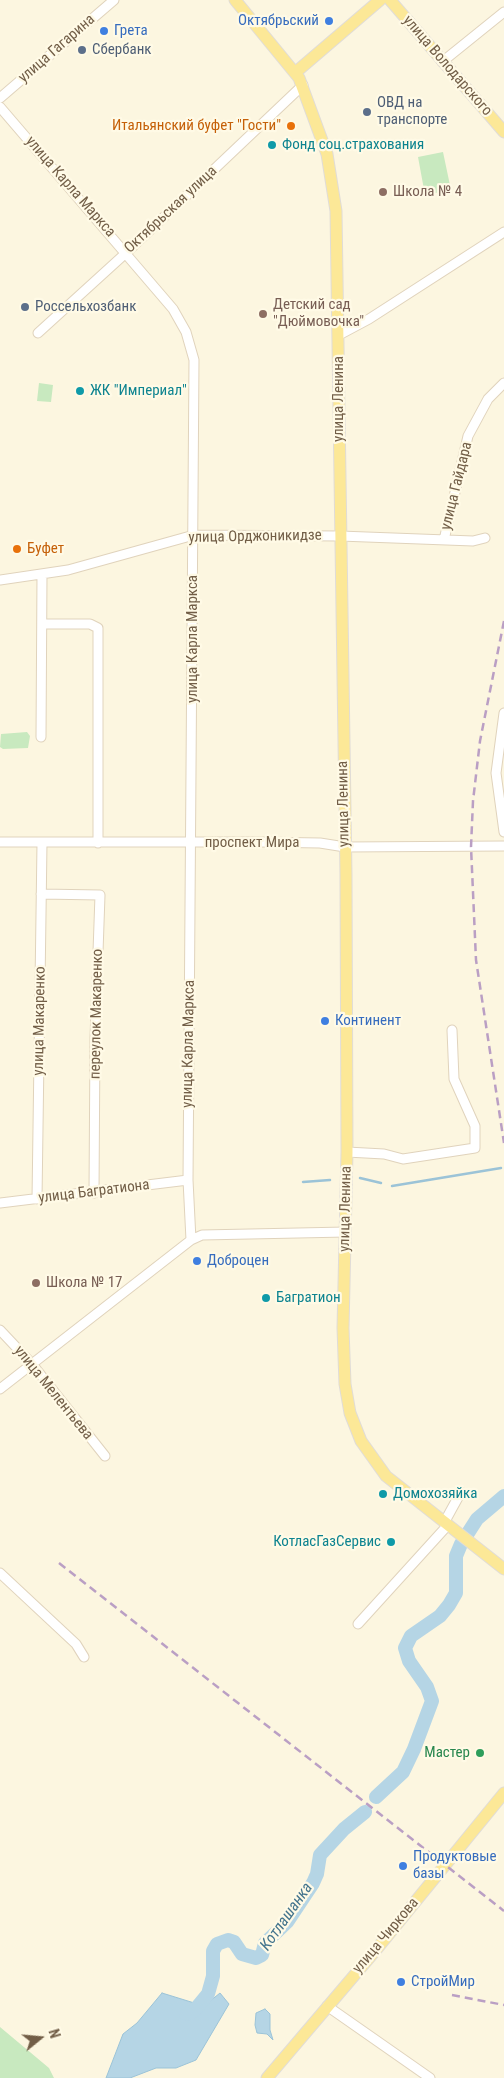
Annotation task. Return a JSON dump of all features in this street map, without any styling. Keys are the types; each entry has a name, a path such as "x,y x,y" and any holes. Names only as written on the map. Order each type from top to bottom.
{"main road":[{"name":"улица Ленина","path":"235,0 296,72 303,85 322,135 333,182 336,211 345,847 347,1152 344,1384 355,1428 361,1441 386,1476 504,1570"},
{"path":"296,72 380,0"},
{"name":"улица Володарского","path":"390,0 504,132"},
{"name":"улица Чиркова","path":"267,2078 375,1951 504,1793"}],"street":[{"name":"улица Гагарина","path":"0,98 114,0"},
{"path":"442,62 504,12"},
{"name":"Октябрьская улица","path":"38,333 127,252 303,85"},
{"name":"улица Карла Маркса","path":"0,107 127,252 173,308 186,332 194,360 192,843 188,1180 191,1240"},
{"path":"339,335 369,319 504,232"},
{"name":"улица Гайдара","path":"444,540 468,436 488,399 504,383"},
{"name":"улица Орджоникидзе","path":"0,580 68,570 194,535 340,536 473,541 485,538"},
{"path":"41,737 42,575"},
{"path":"42,624 90,624 98,628 98,843"},
{"path":"504,712 496,773 504,832"},
{"name":"проспект Мира","path":"0,842 320,843 345,847 504,846"},
{"name":"улица Макаренко","path":"37,1199 42,843"},
{"name":"переулок Макаренко","path":"41,894 100,894 95,1038 94,1193"},
{"path":"347,1152 384,1154 403,1159 475,1148 475,1126 470,1109 454,1079 452,1030"},
{"name":"улица Багратиона","path":"0,1203 188,1180"},
{"path":"0,1389 175,1251 202,1235 346,1232"},
{"name":"улица Мелентьева","path":"0,1330 32,1364 105,1456"},
{"path":"358,1624 449,1528 461,1492"},
{"path":"0,1573 76,1644 84,1657"},
{"path":"327,2006 430,2078"}],"green space":[{"path":"443,152 451,190 425,195 418,157"},
{"path":"39,383 53,385 51,402 37,401"},
{"path":"27,732 30,736 28,748 3,749 0,747 1,734"},
{"path":"0,2027 49,2068 54,2078 0,2078"}],"water":[{"path":"162,1993 204,2006 220,1993 229,2004 196,2060 176,2068 156,2068 130,2078 106,2078 123,2034 137,2023"},
{"path":"265,2009 270,2014 270,2030 273,2040 267,2034 257,2033 255,2025 256,2013"}],"waterway":[{"path":"392,1186 501,1168"},
{"path":"360,1178 381,1183"},
{"path":"303,1182 330,1180"},
{"name":"Котлашанка","path":"376,1797 403,1772 432,1701 427,1687 409,1661 405,1648 411,1636 440,1616 449,1605 456,1593 456,1556 461,1544 477,1519 504,1496"},
{"name":"Котлашанка","path":"186,2014 194,2011 208,1994 213,1976 213,1951 217,1944 228,1940 234,1942 242,1954 256,1958 262,1955 265,1943 287,1922 313,1883 317,1874 320,1855 344,1829 365,1812"}],"railway":[{"path":"504,621 480,741 473,801 471,847 476,960 504,1143"},
{"path":"59,1563 504,1911"},
{"path":"452,1995 504,2005"}],"place":[{"name":"Октябрьский","path":"329,21"},
{"name":"Грета","path":"104,31"},
{"name":"Сбербанк","path":"82,50"},
{"name":"ОВД на транспорте","path":"367,112"},
{"name":"Итальянский буфет \"Гости\"","path":"291,126"},
{"name":"Фонд соц.страхования","path":"272,145"},
{"name":"Школа № 4","path":"383,192"},
{"name":"Россельхозбанк","path":"25,307"},
{"name":"Детский сад \"Дюймовочка\"","path":"263,314"},
{"name":"ЖК \"Империал\"","path":"80,391"},
{"name":"Буфет","path":"17,549"},
{"name":"Континент","path":"325,1021"},
{"name":"Доброцен","path":"197,1261"},
{"name":"Школа № 17","path":"36,1283"},
{"name":"Багратион","path":"266,1298"},
{"name":"Домохозяйка","path":"383,1494"},
{"name":"КотласГазСервис","path":"391,1542"},
{"name":"Мастер","path":"480,1753"},
{"name":"Продуктовые базы","path":"403,1866"},
{"name":"СтройМир","path":"401,1982"}]}
